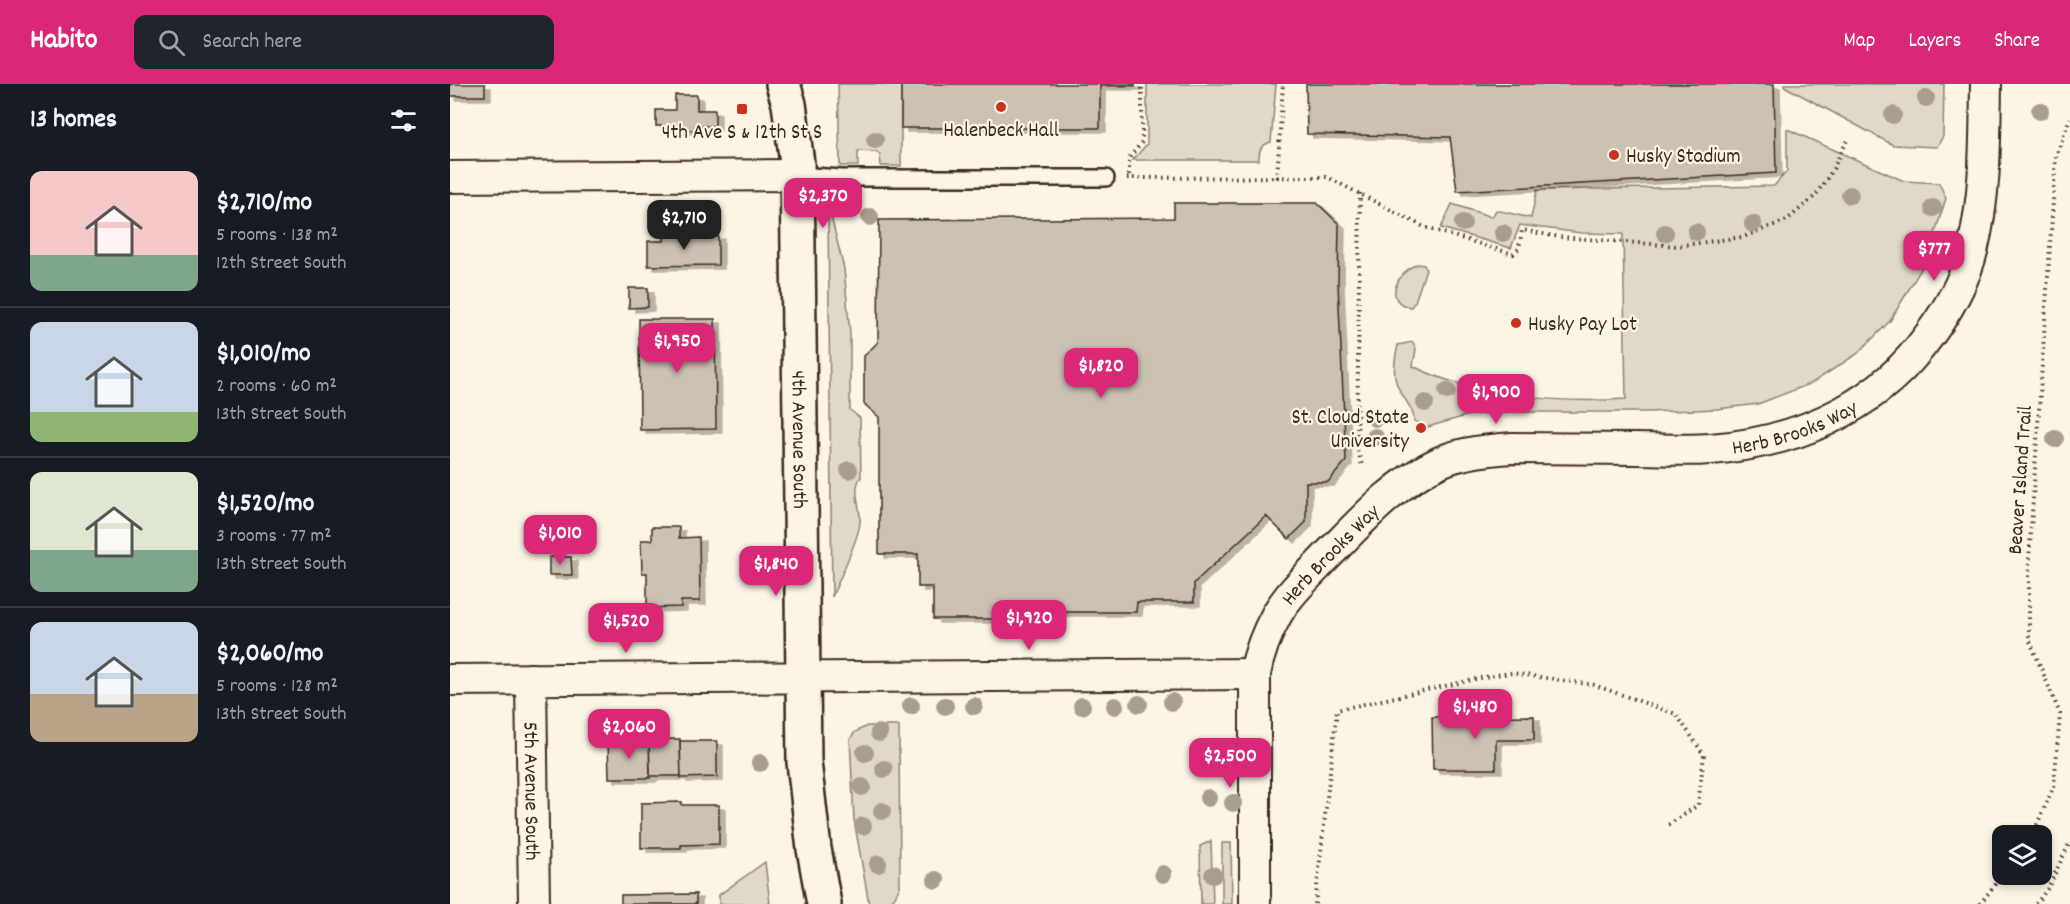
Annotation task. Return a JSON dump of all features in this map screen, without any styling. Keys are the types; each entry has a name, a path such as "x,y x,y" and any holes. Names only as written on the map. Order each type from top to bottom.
{"street":[{"name":"4th Avenue South","path":"783,84 794,136 797,175 804,762 814,849 824,904"},
{"name":"Herb Brooks Way","path":"1255,904 1255,674 1263,641 1278,612 1296,588 1378,504 1400,486 1442,461 1477,452 1512,448 1710,449 1763,442 1785,437 1842,413 1877,390 1914,355 1932,333 1966,272 1975,241 1982,197 1986,84"},
{"path":"450,177 797,175"},
{"path":"450,680 1255,674"},
{"name":"5th Avenue South","path":"531,679 534,904"}],"lane":[{"path":"797,175 842,178 1106,178"}],"path":[{"path":"1129,178 1129,158 1142,142 1142,84"},
{"path":"1277,178 1283,84"},
{"name":"Beaver Island Trail","path":"2037,825 2054,786 2060,714 2029,639 2029,559 2056,156 2070,118"},
{"path":"1106,178 1327,177 1424,227 1513,254 1519,248 1522,230 1560,237 1677,246 1743,237 1786,220 1815,196 1832,171 1849,137"},
{"path":"1360,193 1357,448 1362,465"},
{"path":"1315,904 1337,710 1512,672 1594,685 1676,714 1704,755 1698,805 1665,826"},
{"path":"2036,904 2048,888 2070,842"},
{"path":"1980,904 1995,885"}],"shaded area":[{"path":"838,84 901,84 901,166 881,166 880,155 877,152 858,151 858,166 840,166"},
{"path":"1147,84 1276,84 1271,142 1261,148 1259,160 1133,160 1147,144"},
{"path":"1784,84 1944,84 1943,136 1937,147 1893,145"},
{"path":"1787,129 1904,181 1939,183 1946,198 1927,259 1890,321 1857,354 1812,383 1758,404 1717,409 1648,412 1503,412 1469,415 1428,427 1414,421 1414,416 1396,382 1395,372 1398,345 1413,342 1416,349 1413,366 1462,385 1546,399 1626,399 1623,234 1581,233 1520,225 1511,248 1441,228 1452,204 1492,217 1496,210 1531,218 1537,190 1774,186 1787,171"},
{"path":"828,216 831,216 844,269 850,333 850,410 860,418 861,477 857,487 859,531 832,597"},
{"path":"1417,264 1424,265 1426,269 1415,302 1411,307 1397,300 1395,294 1399,280"},
{"path":"867,726 899,726 900,887 894,898 887,904 869,904 854,820 850,739 855,732"},
{"path":"1211,841 1213,904 1201,904 1200,846"},
{"path":"1222,843 1231,843 1232,904 1222,904"},
{"path":"765,862 770,904 719,904 719,895"}],"building":[{"path":"450,84 485,84 485,96 450,96"},
{"name":"Halenbeck Hall","path":"901,84 1135,84 1135,86 1100,86 1100,128 901,128"},
{"name":"Husky Stadium","path":"1306,84 1774,84 1776,173 1457,191 1450,137 1307,134"},
{"path":"675,95 697,95 697,110 715,110 715,126 695,126 695,130 671,130 671,126 656,126 656,110 675,110"},
{"path":"1174,203 1317,203 1339,224 1338,283 1346,461 1328,482 1306,482 1306,522 1289,539 1266,516 1194,583 1194,602 1137,602 1136,612 1053,612 1053,619 933,619 933,587 918,587 918,554 879,554 879,417 864,404 864,356 878,342 879,220 1174,218"},
{"path":"718,235 718,265 648,266 648,241 664,241 664,236"},
{"path":"629,288 648,288 648,307 629,308"},
{"path":"639,319 715,319 716,429 640,430"},
{"path":"652,527 679,527 679,538 699,537 700,601 681,601 681,607 647,608 647,573 642,573 641,540 652,540"},
{"path":"549,557 571,557 572,575 549,575"},
{"path":"1534,716 1534,740 1496,740 1496,769 1433,769 1432,717"},
{"path":"649,739 680,739 681,776 650,776"},
{"path":"680,741 717,741 717,777 681,778"},
{"path":"608,742 649,742 650,778 609,778"},
{"path":"682,802 682,805 719,805 719,844 681,845 681,848 641,848 641,803"},
{"path":"696,894 696,904 621,904 621,895"}],"place":[{"name":"Halenbeck Hall","path":"1001,107"},
{"name":"4th Ave S & 12th St S","path":"742,109"},
{"name":"Husky Stadium","path":"1614,155"},
{"name":"Husky Pay Lot","path":"1516,323"},
{"name":"St. Cloud State University","path":"1421,428"}]}
